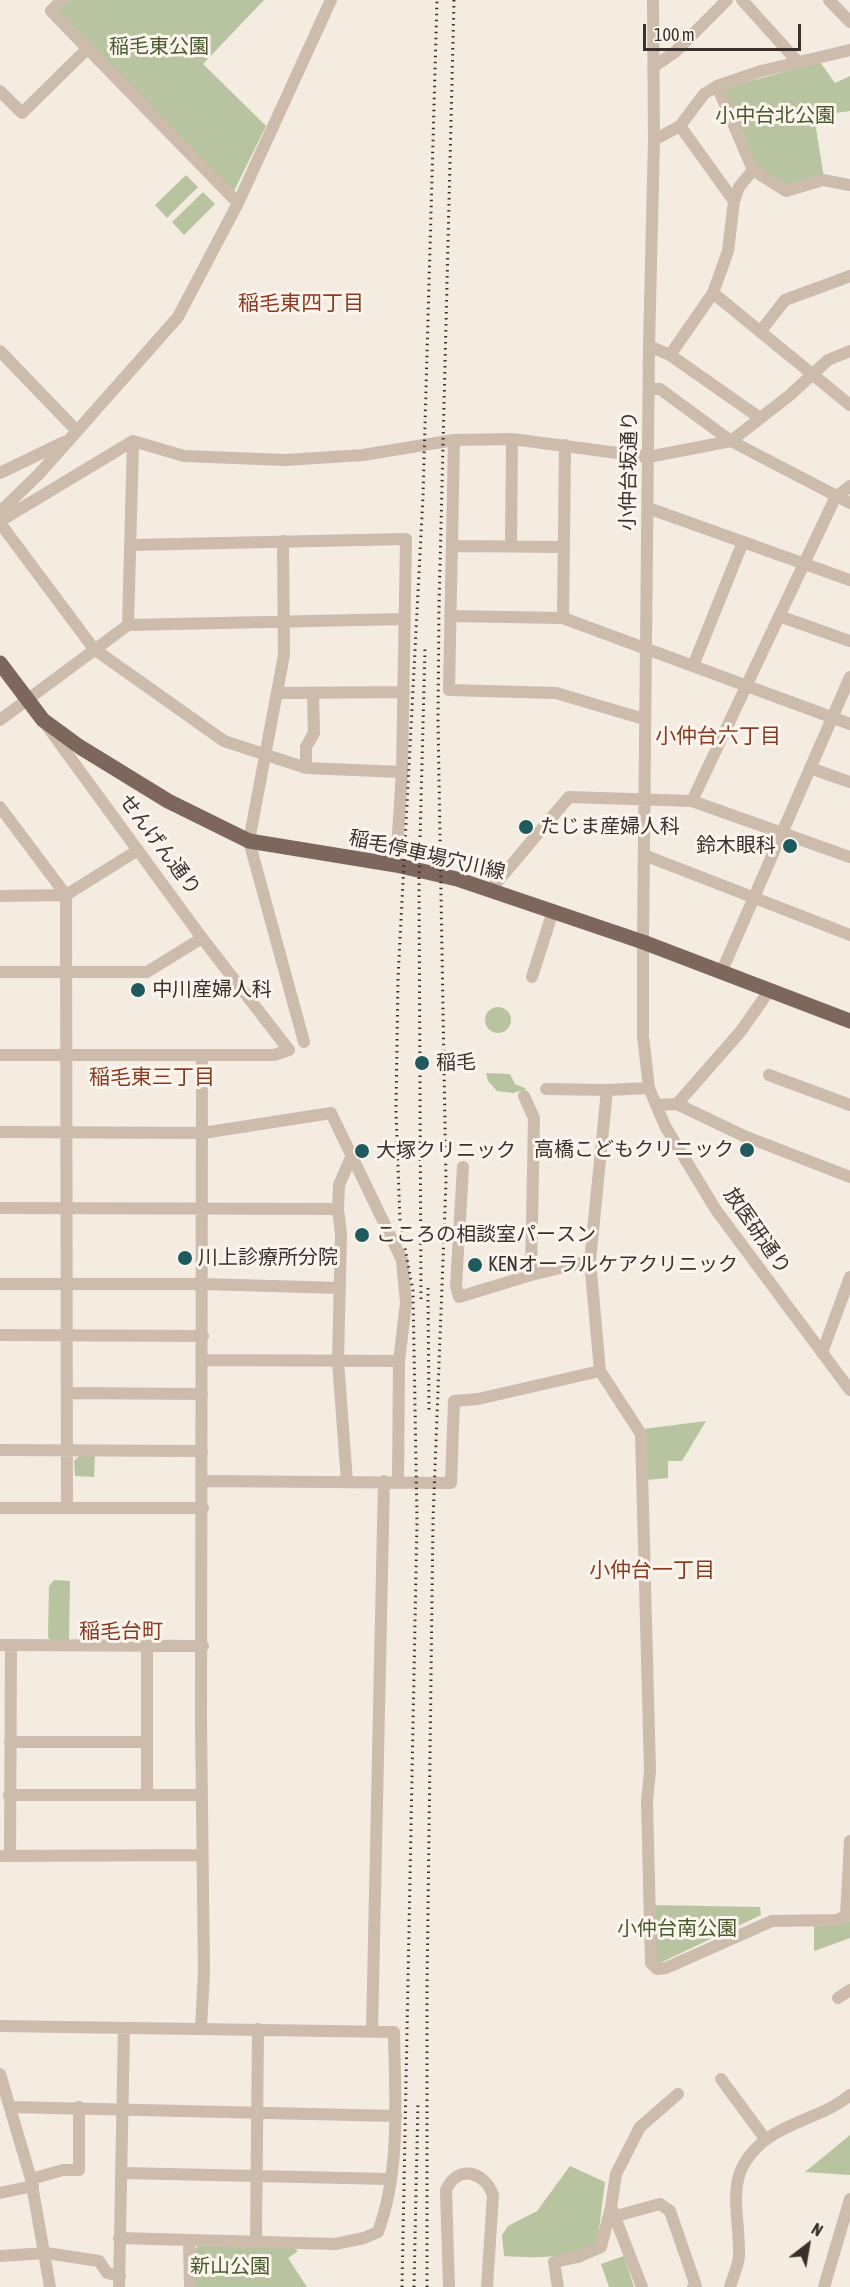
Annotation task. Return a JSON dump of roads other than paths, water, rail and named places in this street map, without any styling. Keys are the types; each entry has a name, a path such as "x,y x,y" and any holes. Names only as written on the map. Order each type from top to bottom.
{"main road":[{"name":"せんげん通り","path":"0,663 43,720"},
{"name":"稲毛停車場穴川線","path":"43,720 127,777 198,817 249,841 396,865 491,889 643,942 850,1021"}],"street":[{"path":"62,0 51,11 238,203"},
{"path":"0,512 152,350 178,317 238,203 331,0"},
{"name":"小仲台坂通り","path":"643,942 649,346 654,140 653,0"},
{"path":"653,67 675,52 727,0"},
{"path":"742,0 798,62"},
{"path":"830,0 850,22"},
{"path":"0,91 22,113 87,49"},
{"path":"654,140 671,133 680,126 704,94 717,86 798,62 850,50"},
{"path":"717,86 753,170 786,191 823,180 850,185"},
{"path":"680,126 734,201"},
{"path":"670,355 713,293 728,251 734,201 739,187 753,170"},
{"path":"760,332 785,300 850,276"},
{"path":"713,293 850,405"},
{"path":"649,346 670,355 760,418"},
{"path":"0,351 74,435"},
{"path":"402,772 306,768 224,741 94,649 0,522 133,441 184,456 285,460 363,455 454,440 512,439 648,457 731,441 828,360 850,351"},
{"path":"649,389 660,389 731,441 835,498 850,503"},
{"path":"0,473 74,435"},
{"path":"511,546 512,439"},
{"path":"454,440 449,690 556,693 644,719"},
{"path":"128,625 133,441"},
{"path":"563,618 565,445"},
{"path":"692,801 835,498 850,486"},
{"path":"648,508 850,580"},
{"path":"131,545 406,539 402,772 396,865"},
{"path":"283,541 286,620 284,655 249,841 304,1042"},
{"path":"693,666 743,542"},
{"path":"452,546 564,547"},
{"path":"450,616 563,618 850,724"},
{"path":"779,616 850,641"},
{"path":"0,720 128,625 405,619"},
{"path":"721,973 850,676"},
{"path":"277,693 404,692"},
{"path":"306,768 306,747 314,733 313,693"},
{"name":"せんげん通り","path":"43,720 202,938 289,1050 274,1055 202,1055"},
{"path":"810,768 850,782"},
{"path":"491,889 569,797 692,801 850,857"},
{"path":"0,807 66,895 68,971 66,1056 67,1508"},
{"path":"0,896 66,895 138,850"},
{"path":"644,855 850,935"},
{"path":"532,978 553,911"},
{"path":"0,972 147,972 202,938"},
{"name":"放医研通り","path":"643,942 643,1036 648,1088 665,1126 716,1210 850,1390"},
{"path":"677,1104 741,1031 770,991"},
{"path":"0,1055 202,1055 204,1133 201,1795 204,1973 201,2028"},
{"path":"769,1074 850,1105"},
{"path":"546,1089 648,1088"},
{"path":"607,1090 590,1261 600,1371 641,1434 650,1771 647,1801 651,1963 657,1969 666,1968 772,1921 837,1920 846,1916 850,1841"},
{"path":"524,1096 534,1118 531,1275"},
{"path":"656,1105 677,1104 744,1136 850,1177"},
{"path":"0,1132 204,1133 331,1113 402,1260 406,1304 399,1360 398,1481"},
{"path":"347,1482 338,1361 341,1234 338,1209 339,1185 352,1155"},
{"path":"462,1167 456,1286 459,1297 531,1275 590,1261"},
{"path":"0,1208 338,1209"},
{"path":"822,1353 850,1277"},
{"path":"0,1284 202,1284 340,1288"},
{"path":"0,1335 203,1335"},
{"path":"202,1360 399,1360"},
{"path":"202,1481 451,1483 454,1401 478,1399 600,1371"},
{"path":"68,1393 202,1394"},
{"path":"0,1450 202,1451"},
{"path":"372,2031 384,1481"},
{"path":"0,1508 202,1508"},
{"path":"202,1646 5,1645 5,1710 10,1742 5,1856 202,1856"},
{"path":"147,1646 147,1794"},
{"path":"10,1742 147,1742"},
{"path":"9,1794 201,1795"},
{"path":"838,1998 850,1990"},
{"path":"0,2026 394,2032 396,2116 385,2215 378,2232 364,2238 335,2244 119,2238"},
{"path":"119,2282 124,2028"},
{"path":"256,2241 258,2029"},
{"path":"0,2074 32,2182 46,2253 50,2287"},
{"path":"721,2079 766,2140"},
{"path":"558,2287 554,2262 578,2257 601,2247 614,2212 616,2174 640,2127 678,2094"},
{"path":"730,2287 739,2258 735,2188 741,2167 766,2140 783,2128 832,2107 850,2095"},
{"path":"11,2107 396,2116"},
{"path":"0,2193 63,2170 80,2170 79,2107"},
{"path":"122,2173 390,2179"},
{"path":"449,2287 446,2190 450,2180 462,2174 474,2174 488,2182 493,2195 487,2287"},
{"path":"824,2287 850,2199"},
{"path":"614,2212 660,2204 670,2211 696,2286 693,2287"},
{"path":"614,2212 642,2287"},
{"path":"189,2240 190,2287"},
{"path":"0,2256 46,2253 99,2261 107,2273 119,2282"}],"railway":[{"path":"402,2287 417,1521 413,1291 400,1221 396,1111 398,978 423,496 437,0"},
{"path":"427,2287 427,1990 433,1520 446,1182 438,720 439,607 454,0"},
{"path":"421,1299 419,879 425,648"},
{"path":"428,1288 429,1414"},
{"path":"414,2287 418,2101"}],"place":[{"name":"たじま産婦人科","path":"526,827"},
{"name":"鈴木眼科","path":"790,846"},
{"name":"中川産婦人科","path":"138,990"},
{"name":"稲毛","path":"422,1063"},
{"name":"高橋こどもクリニック","path":"747,1150"},
{"name":"大塚クリニック","path":"362,1151"},
{"name":"こころの相談室パースン","path":"362,1235"},
{"name":"川上診療所分院","path":"185,1258"},
{"name":"KENオーラルケアクリニック","path":"475,1265"}],"district":[{"name":"稲毛東四丁目","path":"301,303"},
{"name":"小仲台六丁目","path":"718,736"},
{"name":"稲毛東三丁目","path":"152,1077"},
{"name":"小仲台一丁目","path":"652,1570"},
{"name":"稲毛台町","path":"121,1631"}],"park label":[{"name":"稲毛東公園","path":"159,47"},
{"name":"小中台北公園","path":"775,116"},
{"name":"小仲台南公園","path":"677,1929"},
{"name":"新山公園","path":"230,2267"}]}
